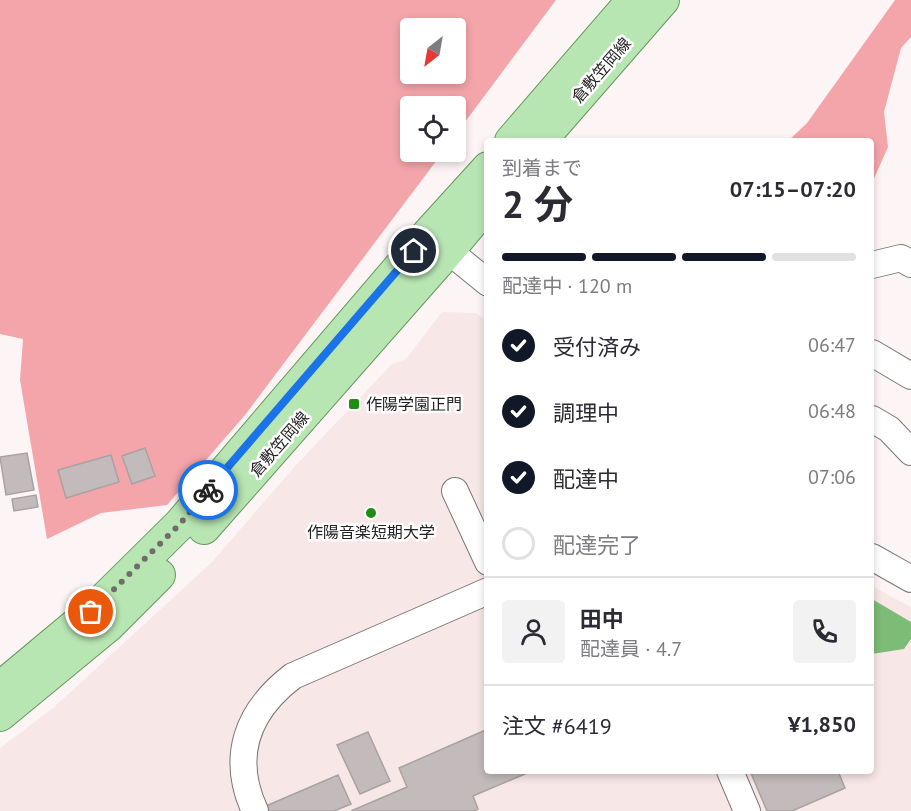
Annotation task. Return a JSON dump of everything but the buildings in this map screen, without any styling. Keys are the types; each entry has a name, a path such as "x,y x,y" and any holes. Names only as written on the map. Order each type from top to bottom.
{"main road":[{"name":"倉敷笠岡線","path":"514,138 633,0"},
{"name":"倉敷笠岡線","path":"543,138 663,0"},
{"name":"倉敷笠岡線","path":"0,715 108,626 196,537 438,242 484,174"},
{"name":"倉敷笠岡線","path":"0,688 91,612 180,524 438,242 484,206"}],"street":[{"path":"438,242 484,280"},
{"path":"874,264 901,258 911,264"},
{"path":"874,354 911,375"},
{"path":"874,419 889,429 911,452"},
{"path":"455,491 484,553"},
{"path":"874,558 911,579"},
{"path":"255,811 248,796 244,775 244,749 250,728 261,708 278,687 293,676 484,593"},
{"path":"731,774 747,811"}],"shaded area":[{"path":"0,0 556,0 466,121 466,96 400,96 400,162 435,162 245,415 167,505 101,513 47,539 20,380 23,339 0,334"},
{"path":"895,0 911,0 911,37 901,48 884,112 888,147 874,178 874,138 791,138 807,123"},
{"name":"作陽音楽短期大学","path":"442,312 476,313 484,320 484,774 874,774 874,587 911,607 911,811 0,811 0,748 53,708 212,562 296,465 392,364 406,359"},
{"path":"874,600 911,622 911,639 904,649 874,654"}],"way so far":[{"path":"91,612 180,524 208,490"}],"place":[{"name":"作陽学園正門","path":"354,404"},
{"name":"作陽音楽短期大学","path":"371,513"}],"route":[{"path":"208,490 414,251"}]}
